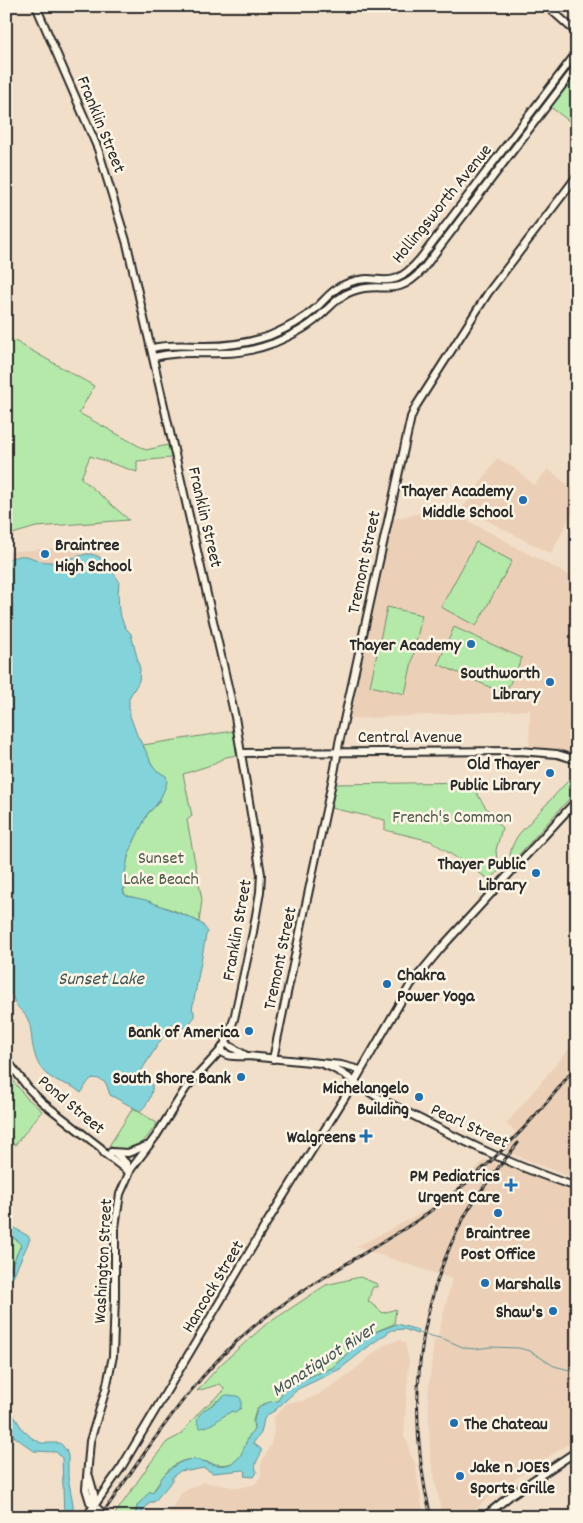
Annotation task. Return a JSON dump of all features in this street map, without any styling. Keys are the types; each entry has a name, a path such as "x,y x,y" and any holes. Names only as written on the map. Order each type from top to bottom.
{"main road":[{"path":"547,6 577,33"},
{"name":"Franklin Street","path":"35,8 102,162 127,244 242,753 259,858 261,886 237,1006 232,1027 225,1043"},
{"name":"Hollingsworth Avenue","path":"152,348 173,344 206,346 232,344 260,338 286,328 311,313 335,289 350,282 363,280 385,282 395,280 411,269 577,52"},
{"name":"Hollingsworth Avenue","path":"354,290 389,288 404,284 417,275 577,66"},
{"path":"551,86 558,90"},
{"path":"508,143 514,148"},
{"name":"Tremont Street","path":"273,1059 386,526 412,414 488,293 577,176"},
{"path":"426,250 433,255"},
{"path":"154,358 175,353 237,352 260,347 289,336 313,322 341,297 354,290 350,282"},
{"path":"286,328 289,336"},
{"name":"Central Avenue","path":"242,753 520,751 552,754 577,760"},
{"path":"322,1064 339,1070 355,1081 409,988 423,968 577,800"},
{"path":"225,1043 248,1056"},
{"name":"Washington Street","path":"94,1506 94,1494 88,1471 91,1440 106,1389 113,1356 116,1216 121,1189 129,1172 189,1084 220,1051 225,1043"},
{"path":"220,1051 230,1056 345,1065 360,1070"},
{"name":"Pond Street","path":"6,1059 29,1089 42,1102 101,1148 124,1160 129,1172"},
{"name":"Pearl Street","path":"355,1081 381,1099 466,1143 577,1187"},
{"name":"Hancock Street","path":"94,1506 118,1474 262,1231 355,1081"},
{"path":"111,1152 120,1154 132,1153 143,1148 152,1140"},
{"name":"Pond Street","path":"101,1148 104,1154 129,1172"},
{"path":"484,1517 504,1500 577,1451"},
{"path":"86,1517 94,1506 107,1517"}],"shaded area":[{"name":"Thayer Academy Middle School","path":"497,458 513,467 534,485 548,469 577,492 577,520 571,515 551,554 463,508"},
{"name":"Thayer Academy","path":"435,510 448,510 577,579 577,754 529,746 530,710 349,719 393,519"},
{"name":"Braintree High School","path":"94,545 105,563 92,554 77,555 58,562 16,555 6,560 6,552"},
{"path":"577,1025 577,1037 570,1031"},
{"path":"577,1037 577,1180 500,1149 516,1132 506,1124"},
{"path":"484,1160 505,1165 577,1194 577,1438 493,1494 467,1517 442,1517 430,1455 428,1394 434,1340 437,1340 452,1279 356,1247 431,1208 462,1183"},
{"path":"399,1340 405,1343 409,1361 404,1437 408,1442 410,1454 415,1463 424,1517 166,1517 182,1492 203,1482 239,1488 255,1484 261,1475 261,1464 271,1444 274,1430 273,1418 287,1403 302,1401 318,1395 353,1371 382,1346"}],"green space":[{"path":"577,72 577,127 549,106"},
{"path":"6,336 94,386 79,413 146,450 168,445 171,458 137,461 137,472 90,456 81,478 129,520 36,527 6,536"},
{"path":"476,542 512,561 476,626 441,607"},
{"path":"387,607 422,615 405,694 370,686"},
{"path":"454,627 522,658 505,694 438,664"},
{"name":"Sunset Lake Beach","path":"233,731 237,755 226,757 208,766 183,774 192,816 187,820 202,900 199,922 173,910 125,895 123,877 125,866 147,815 159,802 162,792 162,774 152,765 143,745"},
{"path":"577,771 577,790 515,859 511,860 513,843 519,834"},
{"name":"French's Common","path":"478,782 477,794 486,808 497,818 495,821 502,828 496,850 498,872 490,880 431,841 385,830 385,820 331,808 336,784"},
{"path":"6,1072 26,1097 42,1111 15,1145 6,1140"},
{"path":"133,1108 157,1123 143,1141 132,1148 118,1149 109,1146"},
{"path":"6,1234 17,1240 21,1245 6,1278"},
{"path":"360,1277 377,1284 377,1287 373,1287 368,1301 383,1313 396,1309 394,1324 367,1335 332,1368 304,1379 278,1401 263,1404 256,1410 253,1421 254,1430 248,1437 241,1455 234,1462 219,1464 197,1460 181,1461 164,1475 151,1494 150,1492 137,1506 135,1516 115,1514 167,1442 180,1435 202,1409 223,1392 224,1388 220,1384 197,1391 221,1364 264,1326 326,1285","holes":["218,1400 232,1411 211,1425 203,1411"]},
{"path":"6,1416 16,1432 6,1452"}],"water":[{"name":"Sunset Lake","path":"88,554 102,560 119,581 119,612 125,627 131,634 140,669 139,681 129,698 129,713 137,735 151,763 156,770 166,776 167,782 163,793 156,805 148,813 129,851 123,886 125,887 123,889 124,894 146,900 191,918 202,924 208,932 192,1010 194,1011 194,1017 189,1025 183,1028 176,1021 170,1026 141,1071 142,1075 152,1084 152,1088 148,1102 140,1111 110,1095 106,1083 96,1078 88,1082 81,1093 72,1086 54,1079 44,1072 37,1062 27,1018 16,1005 6,988 6,565 9,567 11,563 6,560 25,556 54,562"},
{"path":"6,1223 30,1239 6,1292 6,1278 21,1245 17,1240 6,1234"},
{"path":"397,1324 418,1330 418,1333 404,1329 392,1330 340,1369 298,1389 267,1415 264,1419 261,1433 253,1443 261,1449 256,1464 257,1472 254,1477 244,1476 246,1472 244,1470 213,1473 204,1468 180,1471 172,1477 172,1481 154,1502 150,1502 143,1511 143,1517 135,1517 137,1506 150,1491 152,1493 160,1483 159,1481 171,1468 182,1462 192,1460 216,1465 234,1462 241,1455 248,1437 254,1430 258,1409 266,1403 278,1401 283,1391 304,1379 332,1368 367,1335"},
{"path":"226,1395 238,1396 241,1399 241,1408 235,1412 232,1411 208,1426 200,1428 197,1420 200,1414"},
{"path":"6,1403 23,1430 32,1438 41,1443 60,1443 66,1450 73,1510 77,1517 64,1516 62,1458 56,1452 34,1451 15,1437 6,1424"}],"waterway":[{"name":"Monatiquot River","path":"419,1333 444,1339 465,1348 519,1348 530,1351 554,1366 577,1372"}],"railway":[{"path":"100,1517 170,1417 209,1369 230,1347 272,1312 441,1204 504,1149 542,1108 577,1065"},
{"path":"431,1517 423,1479 419,1440 420,1362 426,1324 436,1286 449,1249 466,1214 484,1186 518,1143"}],"place":[{"name":"Thayer Academy Middle School","path":"523,500"},
{"name":"Braintree High School","path":"45,554"},
{"name":"Thayer Academy","path":"471,644"},
{"name":"Southworth Library","path":"550,682"},
{"name":"Old Thayer Public Library","path":"550,773"},
{"name":"Thayer Public Library","path":"536,873"},
{"name":"Chakra Power Yoga","path":"387,984"},
{"name":"Bank of America","path":"249,1031"},
{"name":"South Shore Bank","path":"241,1077"},
{"name":"Michelangelo Building","path":"419,1097"},
{"name":"Walgreens","path":"366,1136"},
{"name":"PM Pediatrics Urgent Care","path":"511,1185"},
{"name":"Braintree Post Office","path":"498,1213"},
{"name":"Marshalls","path":"485,1283"},
{"name":"Shaw's","path":"553,1311"},
{"name":"The Chateau","path":"454,1423"},
{"name":"Jake n JOES Sports Grille","path":"460,1476"}]}
